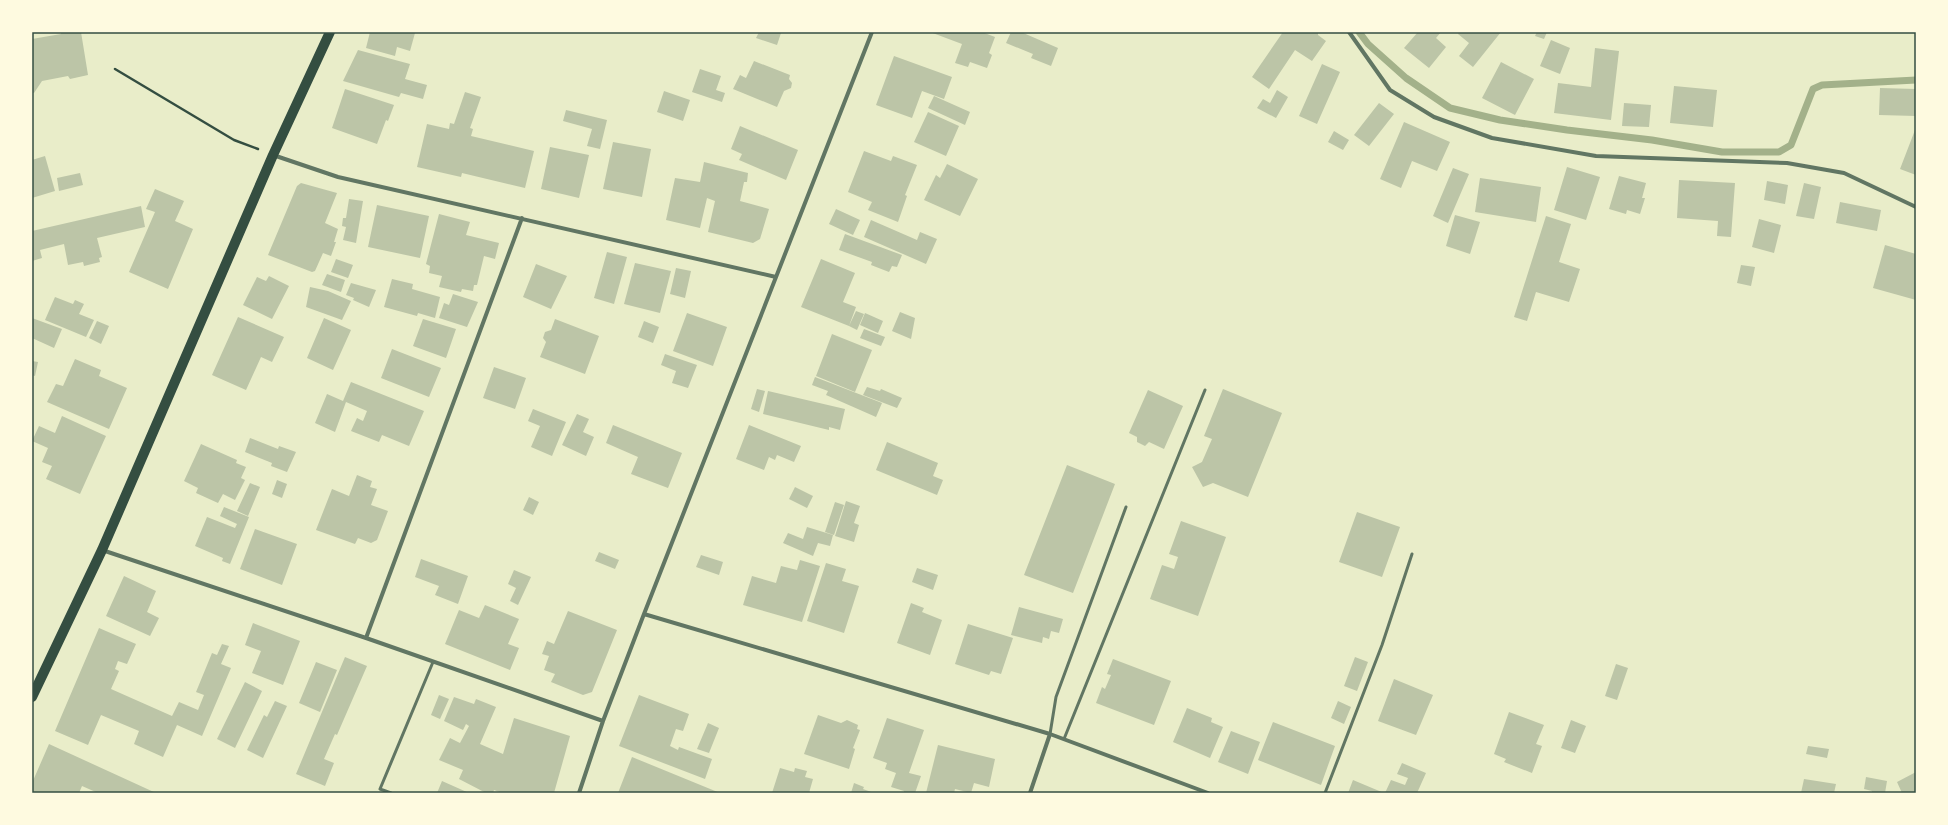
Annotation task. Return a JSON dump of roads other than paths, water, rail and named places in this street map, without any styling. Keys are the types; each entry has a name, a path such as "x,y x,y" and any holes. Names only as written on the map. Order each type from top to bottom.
{"main road":[{"path":"32,697 102,550 273,155 330,32"}],"street":[{"path":"579,793 603,721 644,614 872,32"},
{"path":"1349,32 1390,90 1434,117 1492,138 1596,156 1786,163 1844,172 1916,207"},
{"path":"273,155 338,177 776,277"},
{"path":"366,638 522,218"},
{"path":"102,550 366,638 603,721"},
{"path":"644,614 1050,734 1208,793"},
{"path":"1030,793 1050,734"}],"lane":[{"path":"1064,739 1205,390"},
{"path":"1050,734 1056,697 1126,507"},
{"path":"1325,793 1382,645 1412,554"},
{"path":"391,793 380,789 433,662"}],"waterway":[{"path":"1359,32 1368,44 1406,78 1450,108 1500,120 1652,140 1722,152 1779,152 1791,145 1813,89 1822,85 1916,80"}]}
